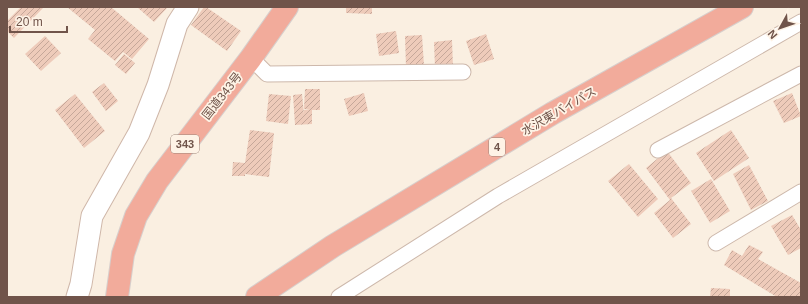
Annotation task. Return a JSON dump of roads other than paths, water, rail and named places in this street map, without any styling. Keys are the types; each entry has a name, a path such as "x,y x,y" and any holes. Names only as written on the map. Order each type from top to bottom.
{"highway":[{"name":"国道343号","path":"117,297 123,254 136,216 156,181 251,58 288,7"},
{"name":"水沢東バイパス","path":"257,297 333,246 553,113 742,7"}],"street":[{"path":"77,297 81,284 92,216 140,133 158,85 177,24 188,7"},
{"path":"339,297 498,196 801,22"},
{"path":"251,58 267,74 463,72"},
{"path":"658,150 801,74"},
{"path":"716,243 801,192"}]}
